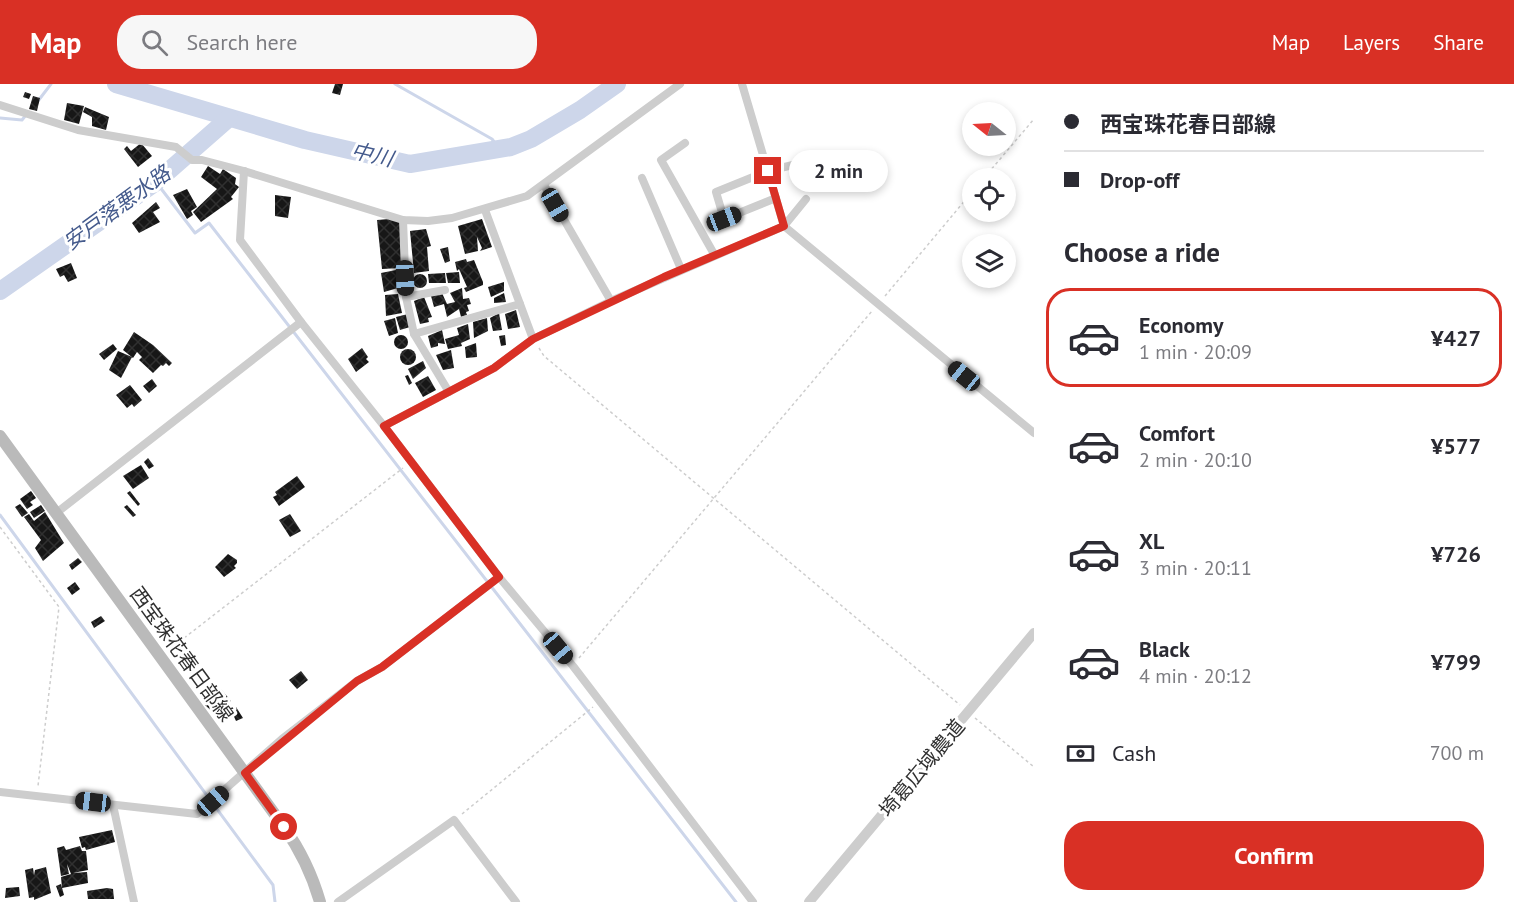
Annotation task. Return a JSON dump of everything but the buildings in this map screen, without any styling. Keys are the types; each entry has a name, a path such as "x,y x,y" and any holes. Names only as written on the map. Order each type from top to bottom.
{"main road":[{"name":"西宝珠花春日部線","path":"0,436 300,850 313,878 320,902"}],"street":[{"path":"0,105 78,130 176,147 192,160 202,160 244,171 403,220 428,221 484,210 527,196 680,84"},
{"path":"742,84 784,226 1034,433"},
{"path":"684,143 661,160 714,254"},
{"path":"776,198 724,219 716,192 768,171 801,163"},
{"path":"244,171 240,240 499,577 573,666 753,902"},
{"path":"642,178 681,269"},
{"path":"544,185 611,301"},
{"path":"384,426 494,368 533,339 714,254 784,226 806,199"},
{"path":"484,210 533,339"},
{"path":"403,220 406,297 414,334 450,392"},
{"path":"406,297 445,290"},
{"path":"414,334 520,304"},
{"path":"55,514 301,322"},
{"path":"0,792 197,814 357,681 382,667 499,577"},
{"name":"埼葛広域農道","path":"809,902 1034,633"},
{"path":"112,805 134,902"},
{"path":"338,902 454,820 516,902"}],"path":[{"path":"992,168 1034,118"},
{"path":"573,666 962,204"},
{"path":"533,339 544,356 1034,766"},
{"path":"160,657 412,462"},
{"path":"0,527 59,607 36,796"},
{"path":"454,820 599,702"}],"waterway":[{"path":"38,101 51,84"},
{"name":"中川","path":"116,84 305,140 410,164 511,147 531,139 580,110 617,84"},
{"path":"395,84 492,139 501,151"},
{"path":"0,118 22,120 26,115"},
{"name":"安戸落悪水路","path":"0,291 156,182 229,118"},
{"path":"156,182 195,233 209,223 736,902"},
{"path":"0,515 273,885 275,902"}],"route":[{"path":"284,827 245,773 282,739 357,681 382,667 499,577 384,426 494,368 533,339 714,254 784,226 768,171"}]}
